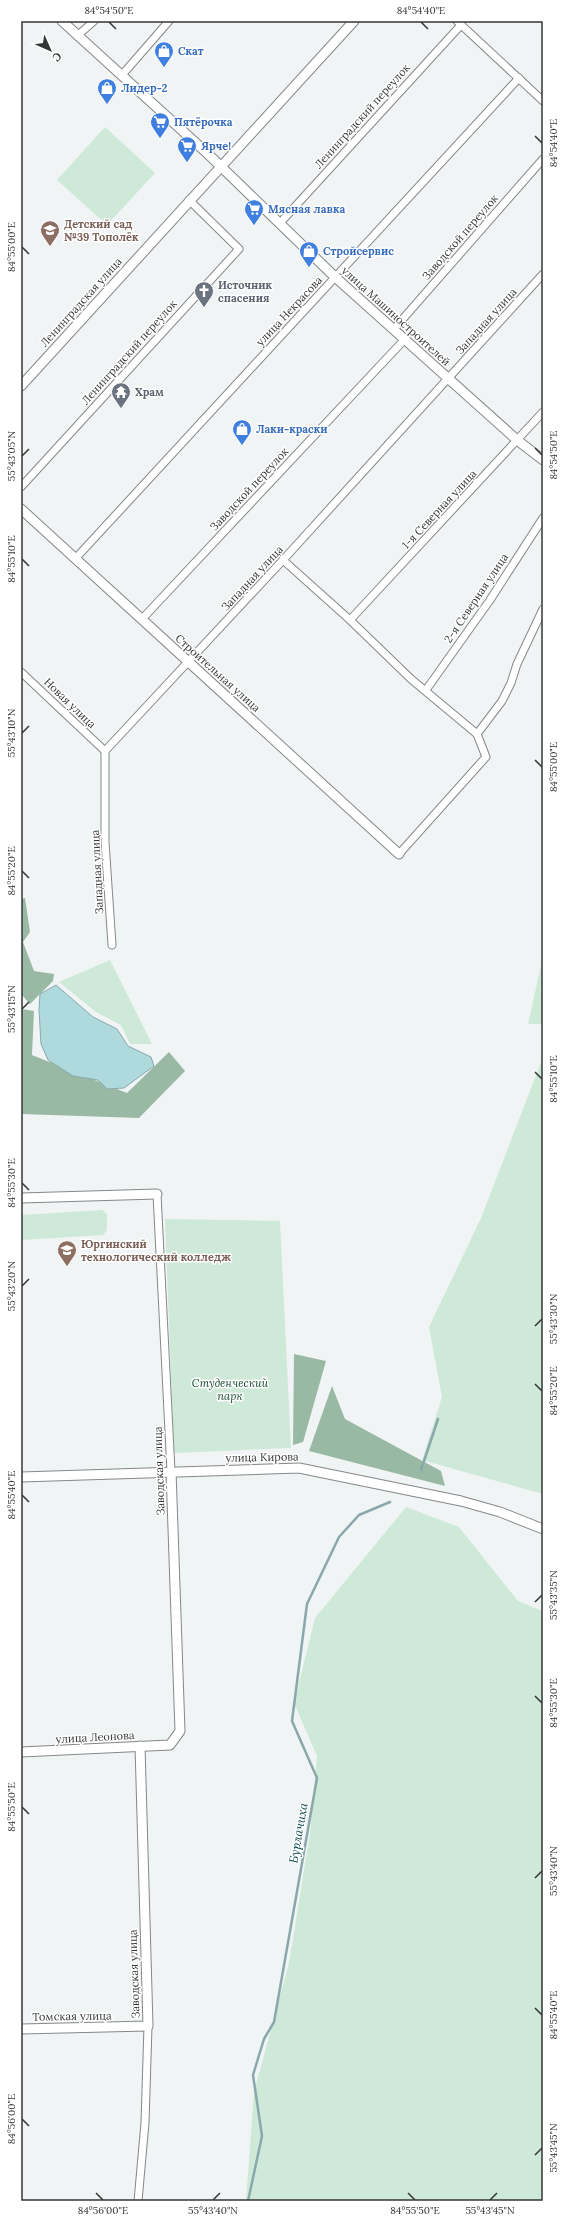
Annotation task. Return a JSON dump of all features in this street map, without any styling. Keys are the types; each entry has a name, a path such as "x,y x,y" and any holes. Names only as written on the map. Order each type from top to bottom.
{"street":[{"name":"улица Машиностроителей","path":"62,21 280,223 335,277 517,440 543,460"},
{"path":"78,36 94,21"},
{"path":"122,75 169,21"},
{"name":"Ленинградская улица","path":"21,386 189,200 354,21"},
{"path":"459,23 542,97"},
{"name":"Ленинградский переулок","path":"280,223 459,23"},
{"name":"улица Некрасова","path":"75,559 519,78"},
{"name":"Заводской переулок","path":"394,329 543,159"},
{"name":"Ленинградский переулок","path":"21,487 239,249 189,200"},
{"name":"Западная улица","path":"112,945 106,842 104,751 449,380 543,274"},
{"name":"Заводской переулок","path":"142,619 405,339"},
{"name":"1-я Северная улица","path":"350,620 543,412"},
{"name":"Строительная улица","path":"21,509 399,854"},
{"name":"2-я Северная улица","path":"426,690 490,600 543,518"},
{"path":"283,560 350,620 411,680 426,690 477,734 486,758 399,854"},
{"path":"477,734 502,701 511,683 517,664 543,609"},
{"name":"Новая улица","path":"21,672 104,751"},
{"path":"21,1198 156,1194"},
{"name":"Заводская улица","path":"156,1194 171,1471 180,1731 170,1745"},
{"name":"улица Кирова","path":"21,1477 171,1471 308,1469 461,1501 500,1512 543,1529"},
{"name":"улица Леонова","path":"21,1752 170,1745"},
{"name":"Заводская улица","path":"138,2201 146,2116 148,2026 141,1834 140,1746"},
{"name":"Томская улица","path":"21,2030 148,2026"}],"green space":[{"path":"105,127 155,173 107,225 57,180"},
{"path":"25,898 30,932 23,942 34,971 54,974 53,981 30,1004 21,994 21,899"},
{"path":"543,957 543,1024 528,1024"},
{"path":"110,960 152,1044 130,1044 121,1025 96,1012 59,982"},
{"path":"21,1009 34,1011 32,1055 127,1093 169,1052 185,1071 139,1118 21,1114"},
{"path":"543,1057 543,1494 422,1460 442,1397 429,1327 481,1218"},
{"path":"102,1210 107,1214 107,1230 103,1235 21,1240 21,1215"},
{"name":"Студенческий парк","path":"165,1219 280,1221 291,1448 174,1453"},
{"path":"294,1354 326,1361 303,1442 293,1445"},
{"path":"332,1386 345,1419 441,1471 445,1486 309,1451"},
{"path":"406,1507 459,1527 518,1601 543,1611 543,2201 246,2201 254,2092 289,1963 310,1833 317,1756 294,1703 315,1618"}],"water":[{"path":"56,985 93,1017 117,1029 128,1046 151,1057 154,1066 124,1088 107,1089 98,1080 73,1076 48,1060 41,1044 39,1010 40,994"}],"waterway":[{"name":"Бурлачиха","path":"421,1470 438,1419"},
{"name":"Бурлачиха","path":"248,2201 262,2136 253,2075 264,2039 274,2022 317,1778 292,1721 307,1604 339,1537 359,1515 390,1502"}],"place":[{"name":"Скат","path":"164,68"},
{"name":"Лидер-2","path":"107,105"},
{"name":"Пятёрочка","path":"160,139"},
{"name":"Ярче!","path":"187,163"},
{"name":"Мясная лавка","path":"254,226"},
{"name":"Детский сад №39 Тополёк","path":"50,247"},
{"name":"Стройсервис","path":"309,268"},
{"name":"Источник спасения","path":"204,308"},
{"name":"Храм","path":"121,409"},
{"name":"Лаки-краски","path":"242,446"},
{"name":"Юргинский технологический колледж","path":"67,1267"}]}
